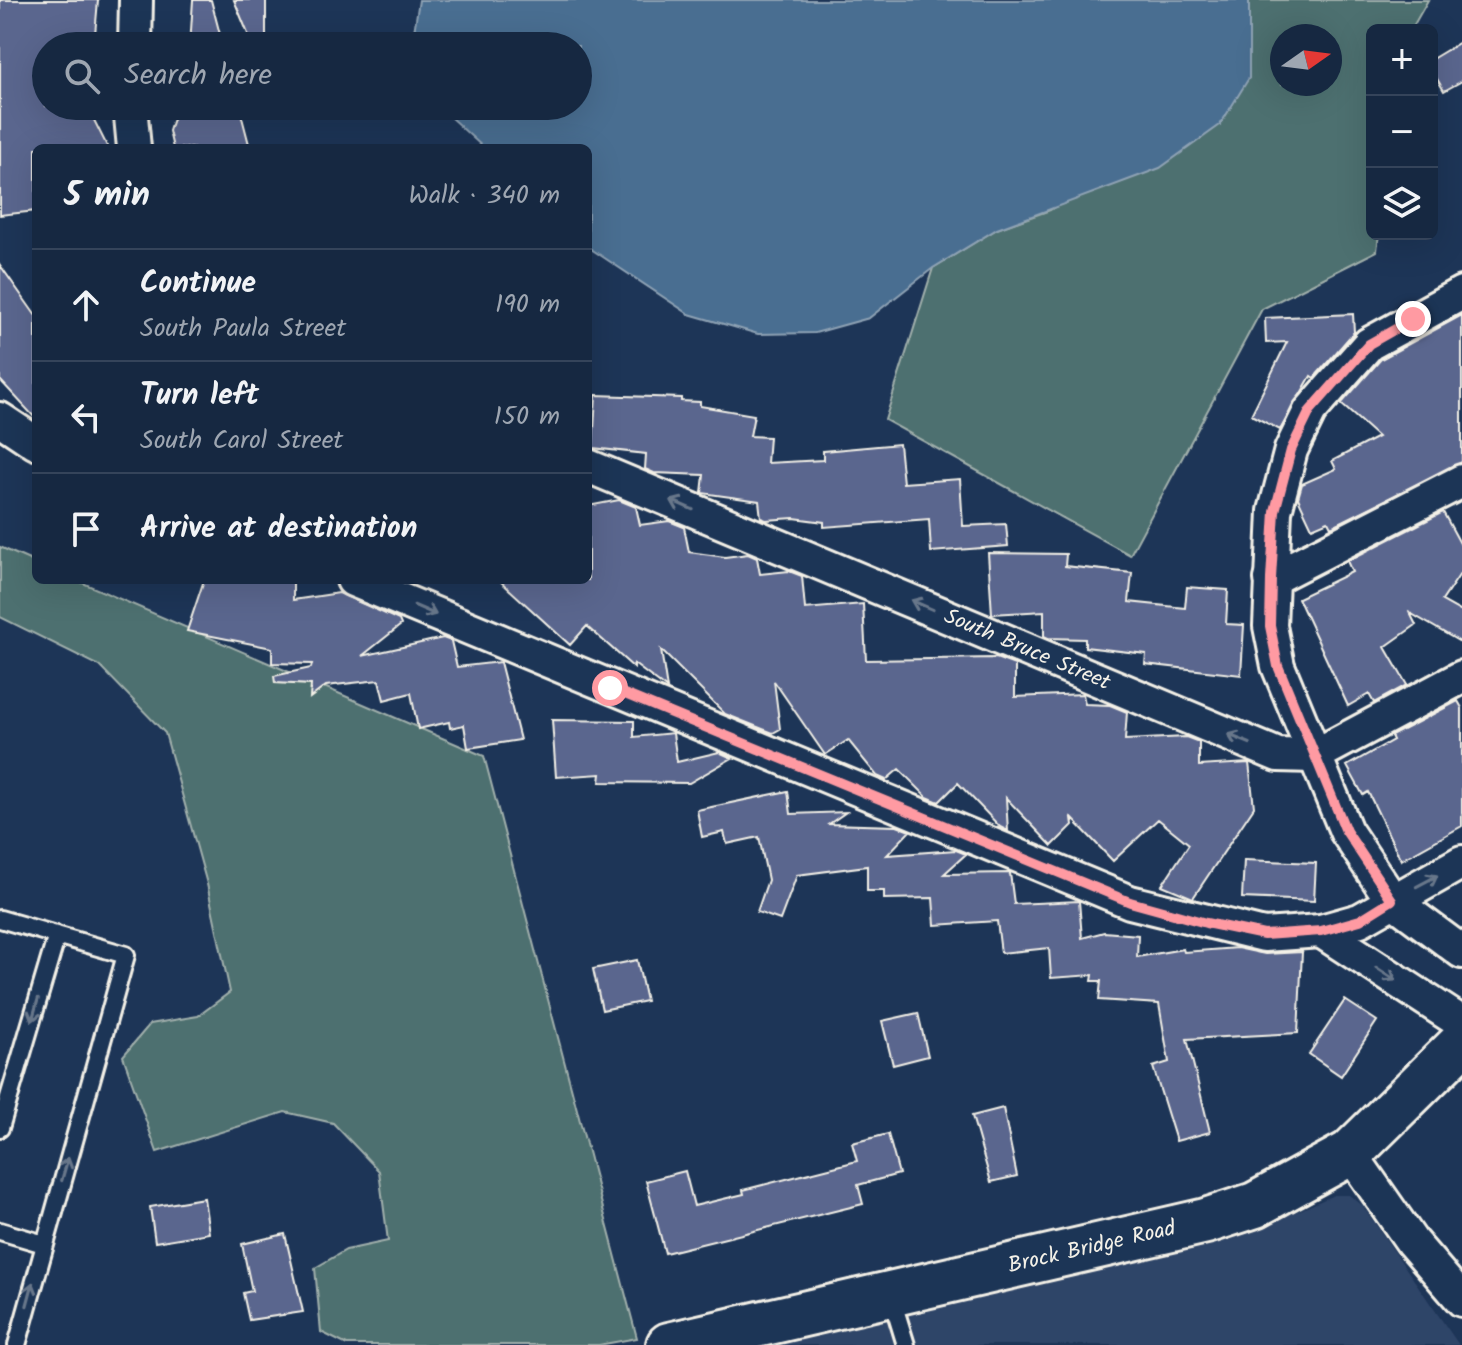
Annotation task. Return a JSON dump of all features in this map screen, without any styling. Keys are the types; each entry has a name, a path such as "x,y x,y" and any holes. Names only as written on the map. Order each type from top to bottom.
{"street":[{"path":"135,32 136,0"},
{"path":"131,120 134,144"},
{"path":"1462,293 1369,344 1310,411 1291,450 1275,511 1270,626 1278,666 1346,831 1392,900 1462,952"},
{"path":"0,419 32,440"},
{"name":"South Bruce Street","path":"592,468 1278,755 1314,756"},
{"path":"1271,579 1462,481"},
{"path":"363,584 1130,902 1264,935 1321,931 1360,920 1462,862"},
{"path":"1314,756 1462,677"},
{"path":"1321,931 1462,1023"},
{"name":"Brock Bridge Road","path":"669,1345 1206,1221 1255,1205 1350,1153 1462,1043"},
{"path":"1350,1153 1412,1242 1462,1300"}],"lane":[{"path":"0,919 126,955 17,1345"},
{"path":"0,1128 57,935"},
{"path":"0,1231 44,1244"},
{"path":"890,1294 906,1345"}],"shaded area":[{"path":"419,0 1249,0 1249,78 1220,125 1160,168 997,229 933,268 869,318 815,333 758,334 689,314 592,250 592,144 480,144 453,120 592,120 592,32 414,32"},
{"path":"1334,1195 1349,1195 1362,1205 1459,1345 738,1345 1264,1226"}],"green space":[{"path":"1249,0 1428,0 1414,24 1366,24 1366,240 1378,240 1377,251 1262,309 1130,555 885,420 933,268 997,229 1050,210 1249,78"},
{"path":"0,547 32,561 32,584 85,584 484,756 637,1338 599,1345 347,1345 321,1332 315,1268 346,1250 388,1241 379,1171 333,1123 285,1112 157,1152 123,1056 150,1024 198,1016 230,992 207,884 165,733 100,666 0,617"}],"building":[{"path":"0,0 98,0 95,32 32,32 32,120 94,120 106,144 32,144 32,211 0,215"},
{"path":"193,0 211,0 219,32 191,32"},
{"path":"234,0 266,0 266,32 247,32"},
{"path":"1462,41 1462,81 1444,91 1438,80 1438,55"},
{"path":"173,120 243,120 249,144 172,144 169,131"},
{"path":"0,265 32,310 32,415 0,380"},
{"path":"1353,314 1354,332 1314,378 1311,376 1280,430 1251,415 1287,342 1266,343 1265,318"},
{"path":"1462,315 1462,462 1331,527 1328,521 1312,528 1298,498 1302,484 1336,469 1332,461 1378,437 1341,404 1381,359"},
{"path":"596,395 681,398 681,401 700,402 700,406 754,415 750,436 769,437 767,463 823,460 823,451 899,444 903,483 960,479 963,526 1006,524 1008,546 931,552 929,519 824,527 824,522 794,518 766,520 761,518 759,501 702,493 704,475 654,473 645,469 646,454 593,448"},
{"path":"619,500 636,507 640,525 669,521 684,527 689,552 725,557 748,554 757,558 760,574 789,571 802,576 805,609 863,604 866,660 996,658 1015,665 1015,697 1083,694 1085,704 1110,705 1127,712 1125,740 1186,737 1199,742 1199,766 1249,763 1254,807 1193,898 1162,885 1189,844 1158,819 1113,861 1072,818 1073,825 1052,846 1006,798 1008,831 1000,827 958,783 939,802 927,797 899,769 886,780 877,776 848,740 825,755 774,681 780,729 773,733 725,714 661,650 667,689 634,664 634,668 587,626 570,645 503,584 592,584 592,505"},
{"path":"1443,512 1462,547 1462,571 1442,601 1462,612 1462,643 1410,613 1416,625 1385,647 1407,685 1374,703 1369,694 1348,706 1298,598 1352,572 1347,561"},
{"path":"988,553 1066,554 1065,566 1132,573 1129,602 1185,608 1187,587 1228,590 1226,624 1244,625 1241,675 1145,664 1146,654 1085,647 1085,639 1048,638 1044,636 1044,611 992,614"},
{"path":"203,584 293,584 293,600 339,593 399,620 401,625 362,656 443,638 451,641 457,667 500,662 520,740 468,748 464,725 450,728 449,722 418,729 411,693 384,700 379,680 326,686 310,698 311,685 275,683 274,676 311,668 312,664 272,663 272,648 187,631"},
{"path":"1458,701 1462,708 1462,826 1401,860 1368,792 1363,795 1347,766 1393,740 1391,736"},
{"path":"552,720 634,721 634,737 673,733 677,762 719,752 732,758 689,783 600,782 601,774 556,777"},
{"path":"788,791 791,814 846,812 829,824 897,826 910,831 887,855 956,850 966,854 944,874 1010,873 1014,904 1079,901 1082,938 1104,932 1138,935 1137,957 1183,949 1184,952 1237,948 1265,954 1302,952 1298,1033 1187,1039 1210,1132 1176,1141 1153,1067 1169,1062 1159,1004 1099,1000 1101,981 1092,981 1093,975 1051,978 1049,948 1001,953 997,921 935,925 933,898 884,899 884,891 867,891 867,866 797,875 780,920 757,912 768,880 759,837 727,844 724,832 702,837 697,810"},
{"path":"1244,860 1316,863 1314,901 1242,898"},
{"path":"637,960 646,1001 602,1010 593,969"},
{"path":"1345,1000 1377,1021 1341,1076 1309,1054"},
{"path":"918,1013 928,1056 893,1065 882,1021"},
{"path":"1003,1108 1017,1176 991,1182 972,1116"},
{"path":"888,1134 899,1174 858,1185 863,1204 665,1253 646,1181 685,1171 694,1206 857,1161 852,1143"},
{"path":"204,1198 209,1233 155,1242 150,1207"},
{"path":"285,1234 303,1312 249,1320 243,1293 252,1291 242,1244"}],"route":[{"path":"610,688 1130,902 1264,935 1321,931 1360,920 1392,900 1346,831 1278,666 1270,626 1275,511 1291,450 1310,411 1338,375 1369,344 1413,319"}]}
